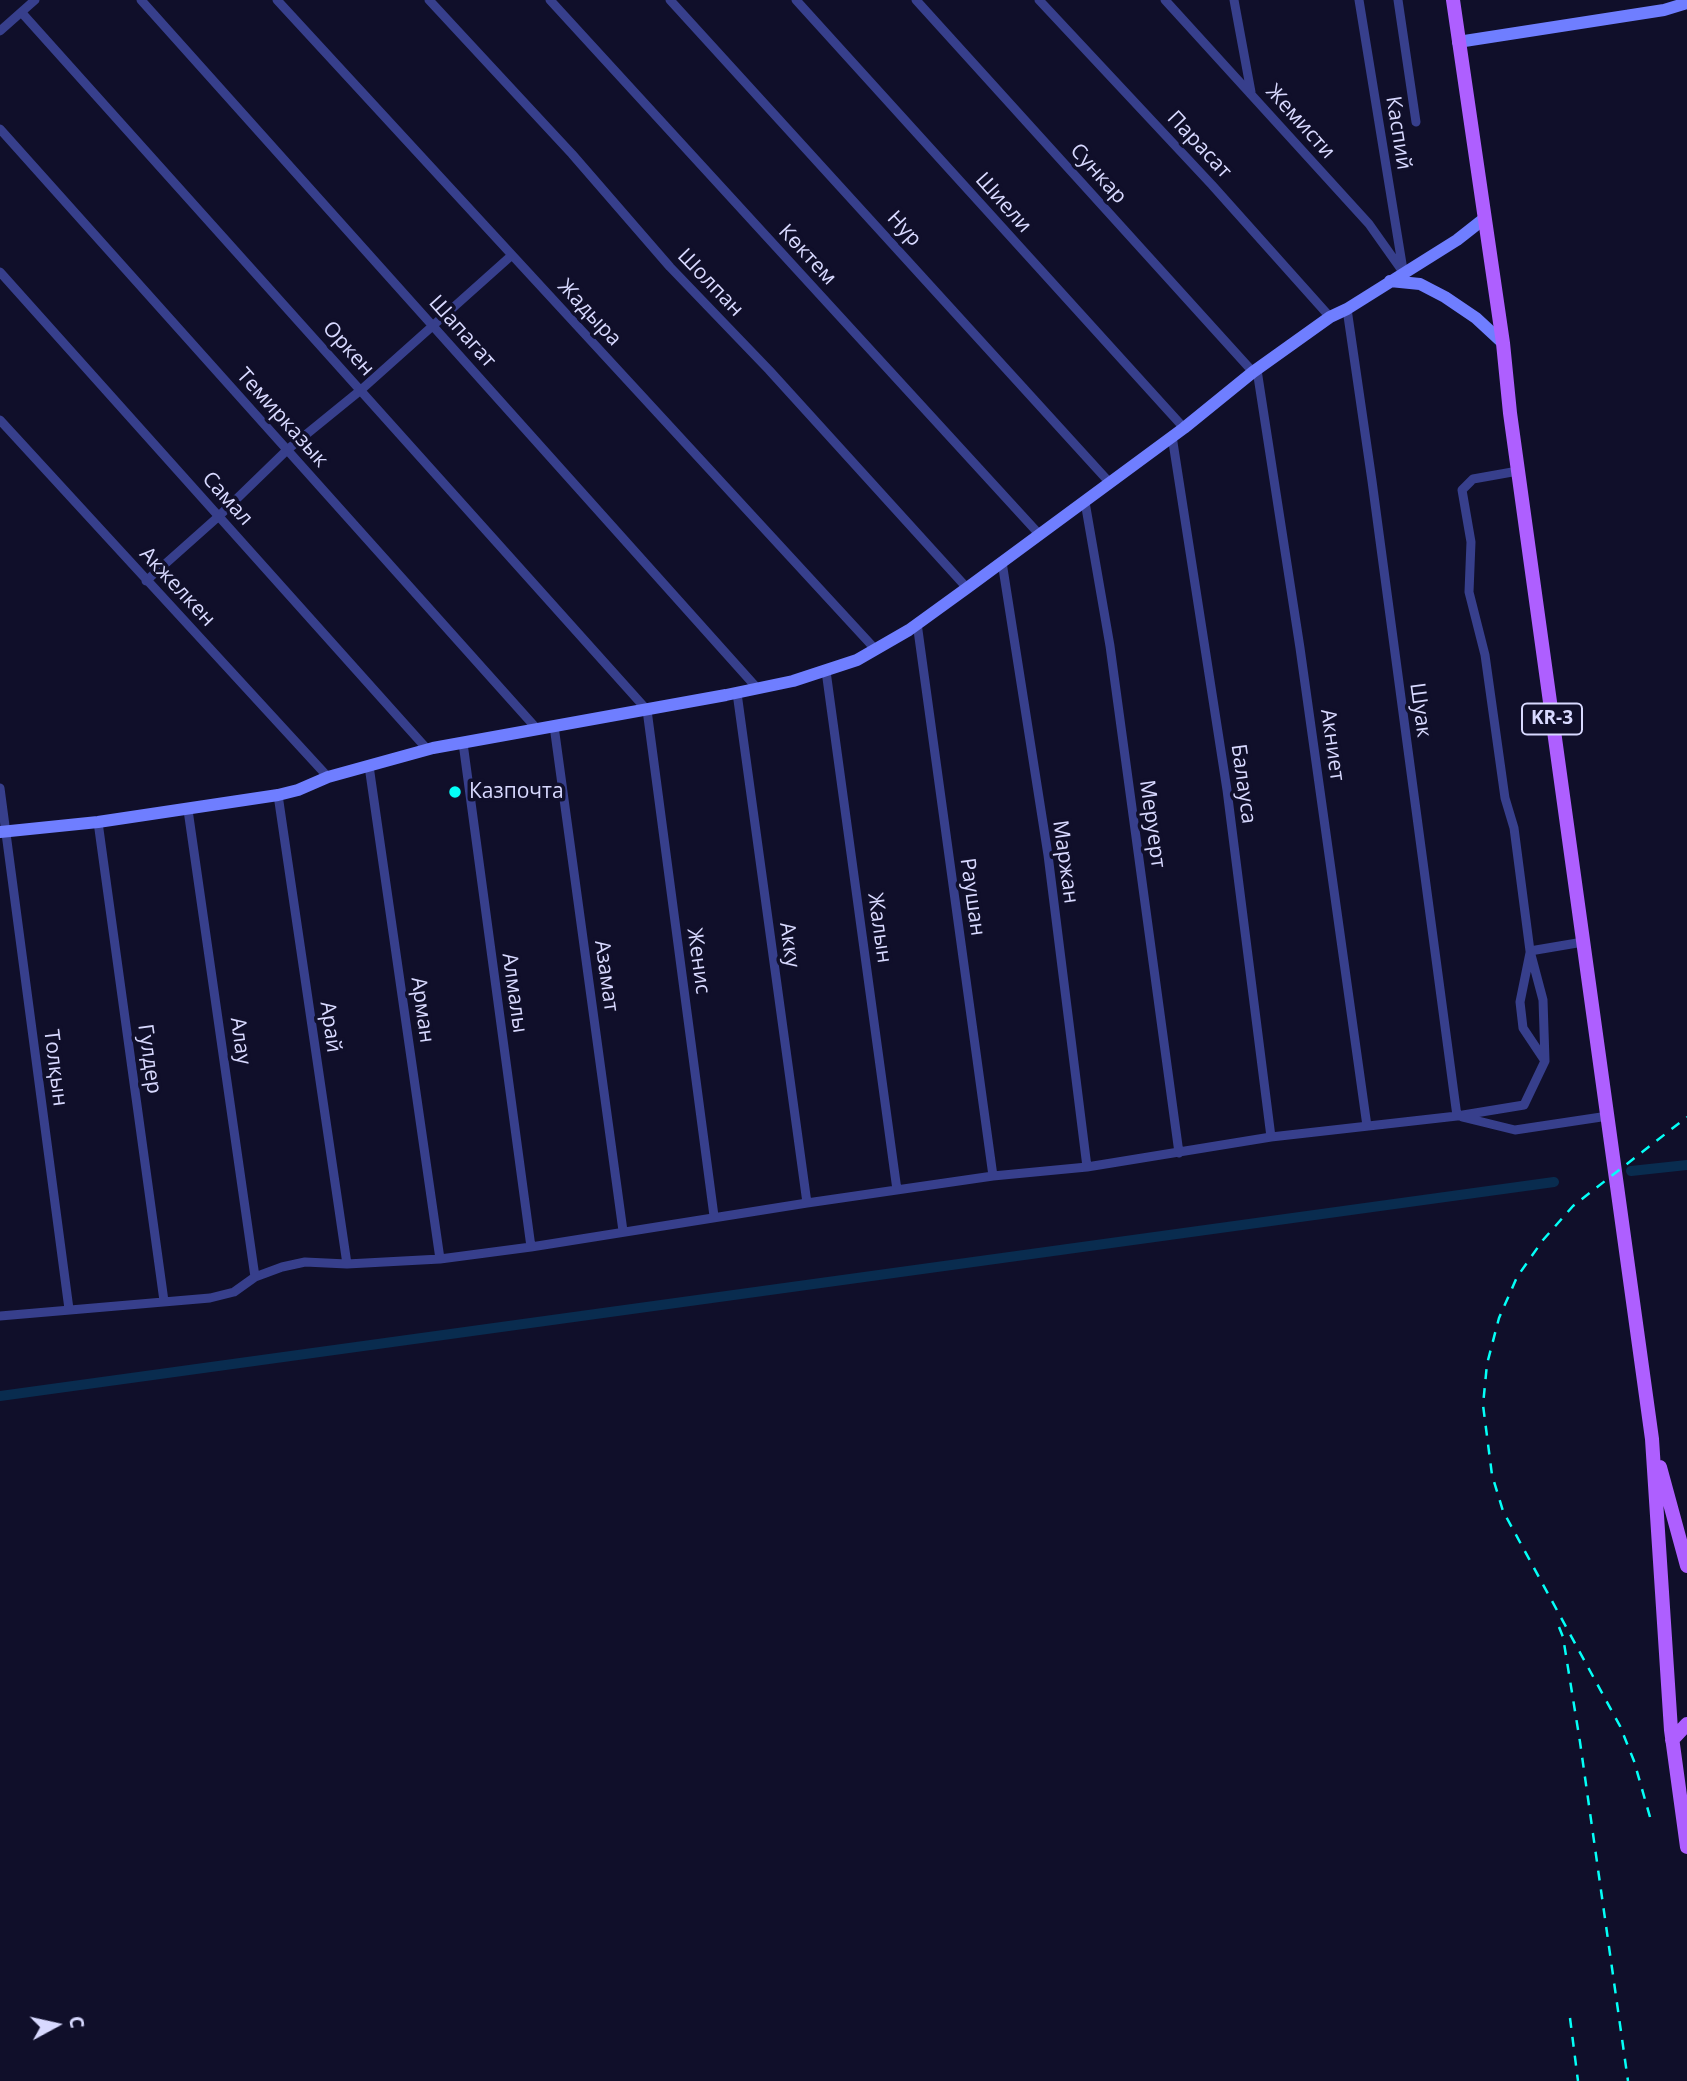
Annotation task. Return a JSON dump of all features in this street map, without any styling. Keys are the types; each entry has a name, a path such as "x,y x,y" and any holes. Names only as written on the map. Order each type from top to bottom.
{"main road":[{"name":"KR-3","path":"1452,0 1503,343 1518,471 1652,1439 1672,1741 1687,1847"},
{"name":"KR-3","path":"1652,1439 1687,1566"},
{"path":"1672,1741 1687,1724"}],"street":[{"path":"0,31 35,0"},
{"name":"Шапагат","path":"141,0 757,688"},
{"name":"Жадыра","path":"277,0 876,650"},
{"name":"Шолпан","path":"429,0 572,154 670,267 769,370 967,588"},
{"name":"Көктем","path":"550,0 1040,534"},
{"name":"Нур","path":"670,0 1110,483"},
{"name":"Шиели","path":"796,0 1184,428"},
{"name":"Сункар","path":"916,0 1255,371"},
{"name":"Парасат","path":"1040,0 1212,184 1330,317"},
{"name":"Жемисти","path":"1165,0 1369,225 1403,272"},
{"path":"1234,0 1251,93"},
{"name":"Каспий","path":"1359,0 1403,272"},
{"path":"1398,0 1416,122"},
{"path":"1458,42 1664,10 1687,3"},
{"name":"Оркен","path":"22,13 362,389 647,710"},
{"name":"Темирказык","path":"0,130 537,729"},
{"path":"0,788 3,832 188,810 298,790 328,777 427,749 737,693 826,671 857,660 967,588 1330,317 1457,240 1485,218"},
{"path":"146,581 287,450 362,389 512,255"},
{"name":"Самал","path":"0,272 427,749"},
{"path":"1390,281 1420,284 1445,297 1476,318 1503,343"},
{"name":"Шуак","path":"1347,309 1373,481 1457,1116"},
{"name":"Акниет","path":"1255,371 1300,648 1367,1126"},
{"name":"Акжелкен","path":"0,420 328,777"},
{"name":"Балауса","path":"1172,436 1227,790 1271,1137"},
{"path":"0,1316 210,1298 234,1292 255,1277 282,1266 305,1262 347,1264 440,1259 993,1176 1087,1167 1271,1137 1457,1116 1524,1105 1545,1061 1543,1000 1530,951 1514,828 1505,798 1485,655 1469,592 1471,542 1462,490 1473,479 1518,471"},
{"name":"Меруерт","path":"1085,502 1110,646 1179,1153"},
{"name":"Маржан","path":"1002,562 1048,855 1087,1167"},
{"name":"Раушан","path":"917,623 993,1176"},
{"name":"Жалын","path":"826,671 897,1190"},
{"name":"Акку","path":"737,693 807,1203"},
{"name":"Женис","path":"647,710 714,1216"},
{"name":"Азамат","path":"554,726 623,1231"},
{"name":"Алмалы","path":"463,743 531,1247"},
{"name":"Арман","path":"369,766 440,1259"},
{"name":"Арай","path":"278,795 347,1264"},
{"name":"Алау","path":"188,810 255,1277"},
{"name":"Гулдер","path":"99,822 164,1301"},
{"name":"Толқын","path":"3,832 69,1309"},
{"path":"1530,951 1583,942"},
{"path":"1530,951 1520,1002 1523,1028 1545,1061"},
{"path":"1457,1116 1516,1130 1608,1116"}],"waterway":[{"path":"1631,1171 1687,1165"},
{"path":"0,1396 1554,1182"}],"railway":[{"path":"1650,1817 1634,1761 1620,1726 1503,1511 1492,1475 1483,1405 1487,1364 1499,1318 1517,1277 1543,1240 1573,1206 1687,1117"},
{"path":"1559,1627 1563,1637 1580,1742 1628,2081"},
{"path":"1570,2018 1578,2081"}],"place":[{"name":"Казпочта","path":"455,792"}]}
